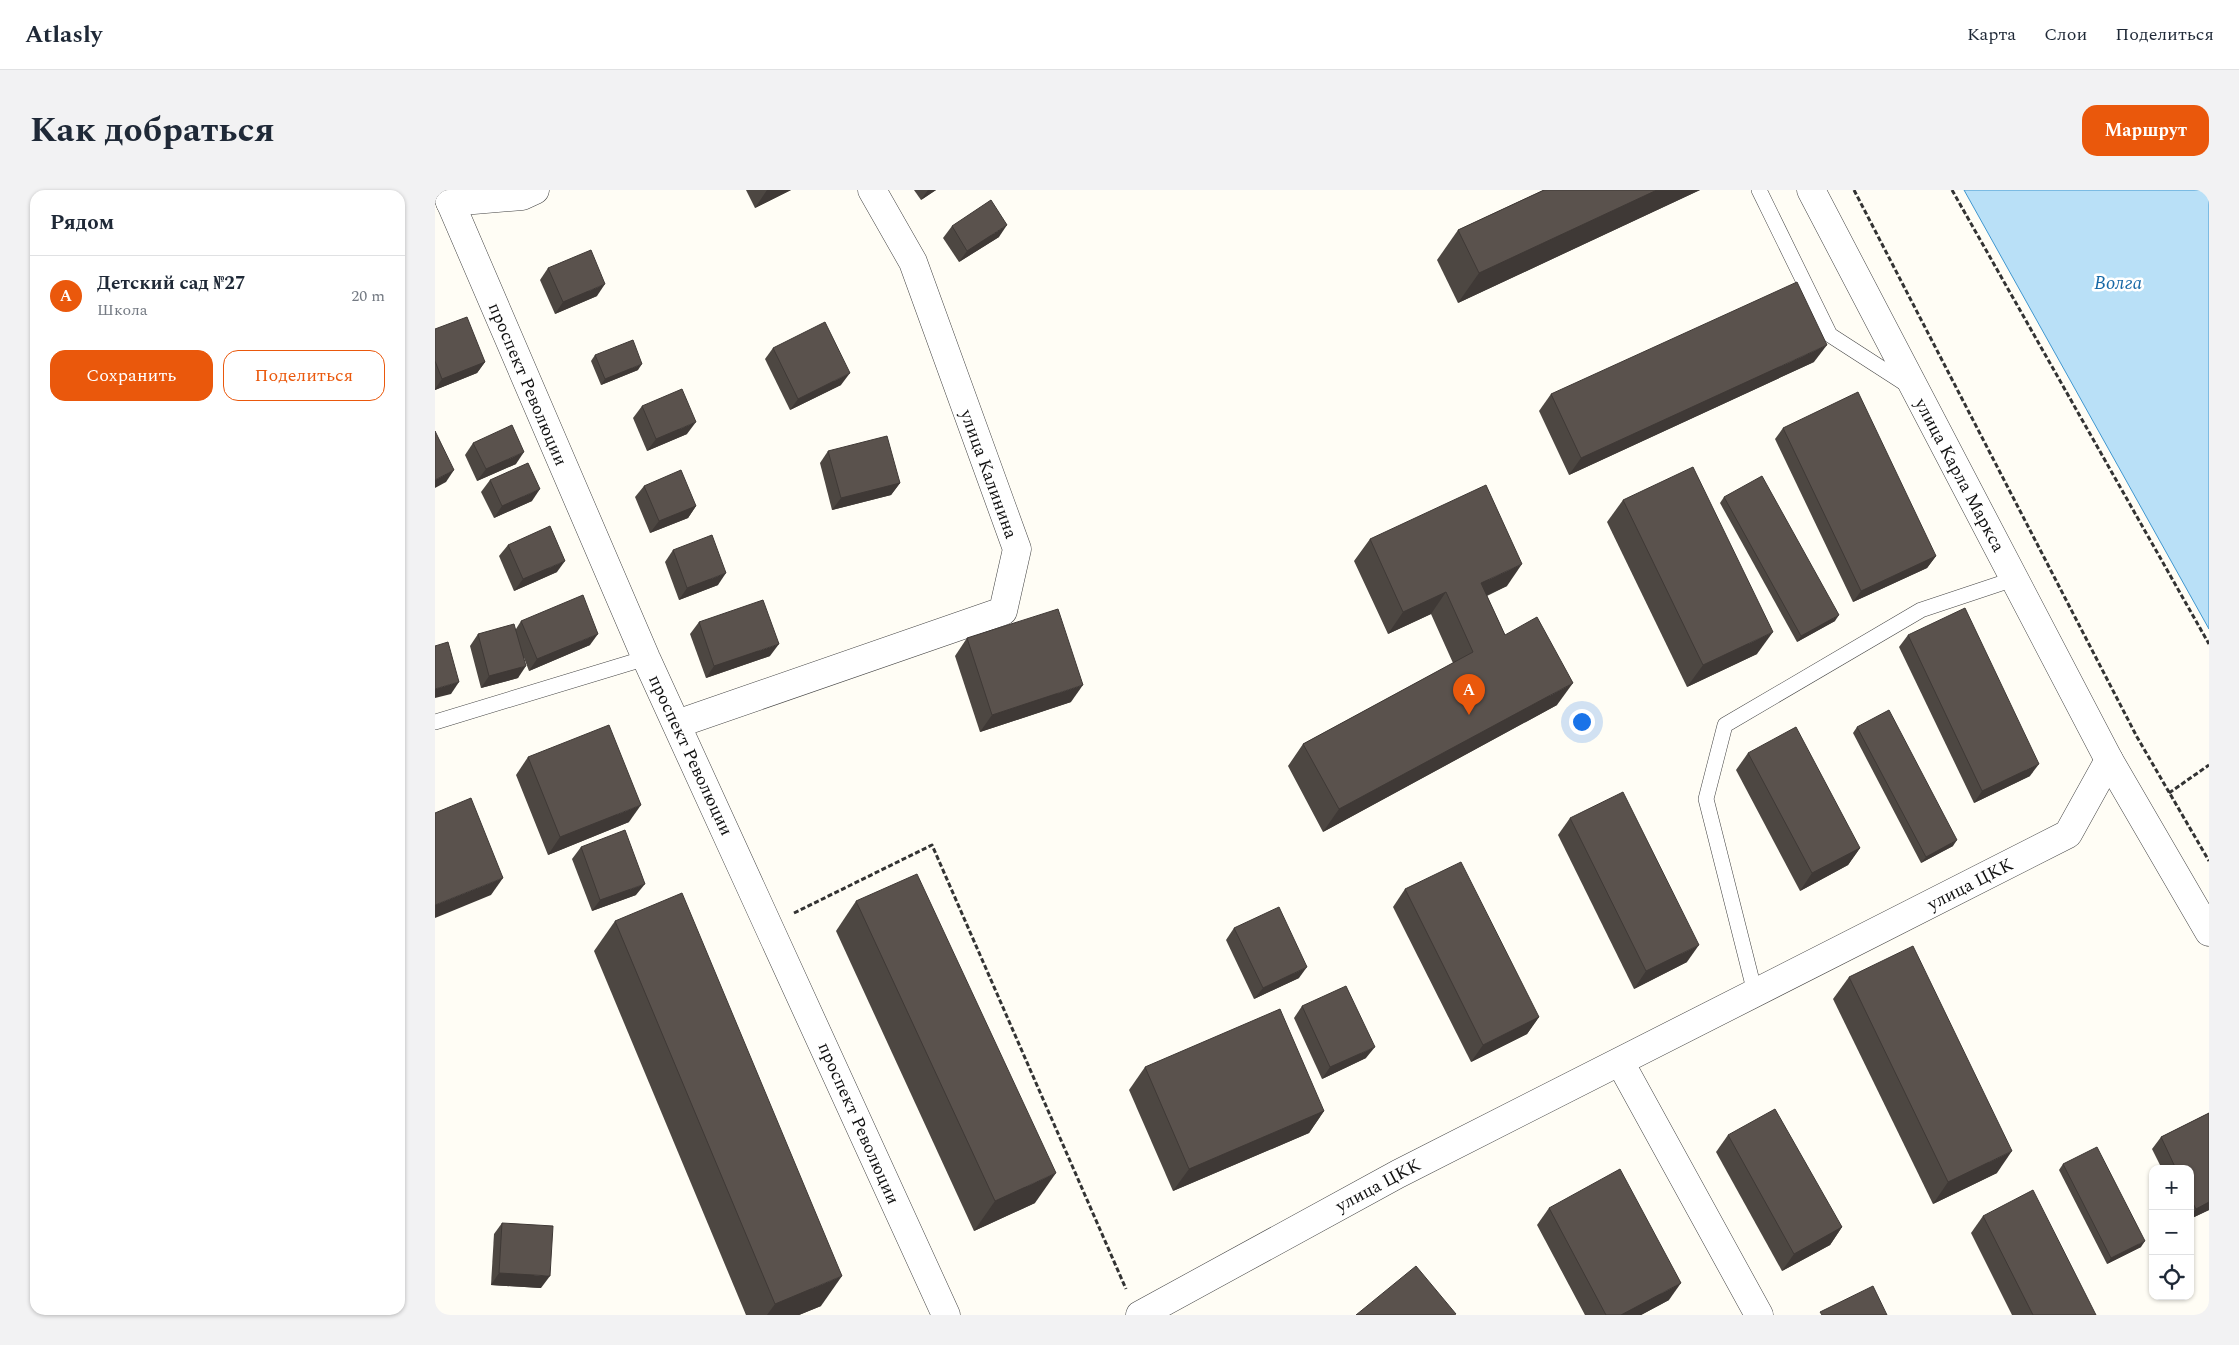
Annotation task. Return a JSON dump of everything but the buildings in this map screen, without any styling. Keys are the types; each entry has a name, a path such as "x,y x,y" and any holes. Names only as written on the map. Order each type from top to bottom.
{"street":[{"path":"448,196 521,196 535,190"},
{"name":"улица Калинина","path":"677,724 1003,610 1017,549 913,262 872,190"},
{"name":"улица Карла Маркса","path":"1811,190 2109,760"},
{"name":"проспект Революции","path":"448,196 647,658 946,1315"},
{"path":"2109,760 2209,932"},
{"name":"улица ЦКК","path":"1135,1306 2068,834 2109,760"},
{"path":"1620,1062 1759,1315"}],"lane":[{"path":"1759,190 1830,335 1916,390"},
{"path":"1755,993 1706,799 1725,725 1921,610 2015,579"},
{"path":"435,722 647,658"}],"path":[{"path":"1853,190 2137,737 2209,860"},
{"path":"1953,190 2209,644"},
{"path":"2169,793 2209,765"},
{"path":"769,925 932,845 1135,1306"}],"water":[{"name":"Волга","path":"1964,190 2209,190 2209,629"}],"place":[{"name":"Детский сад №27","path":"1469,715"}]}
